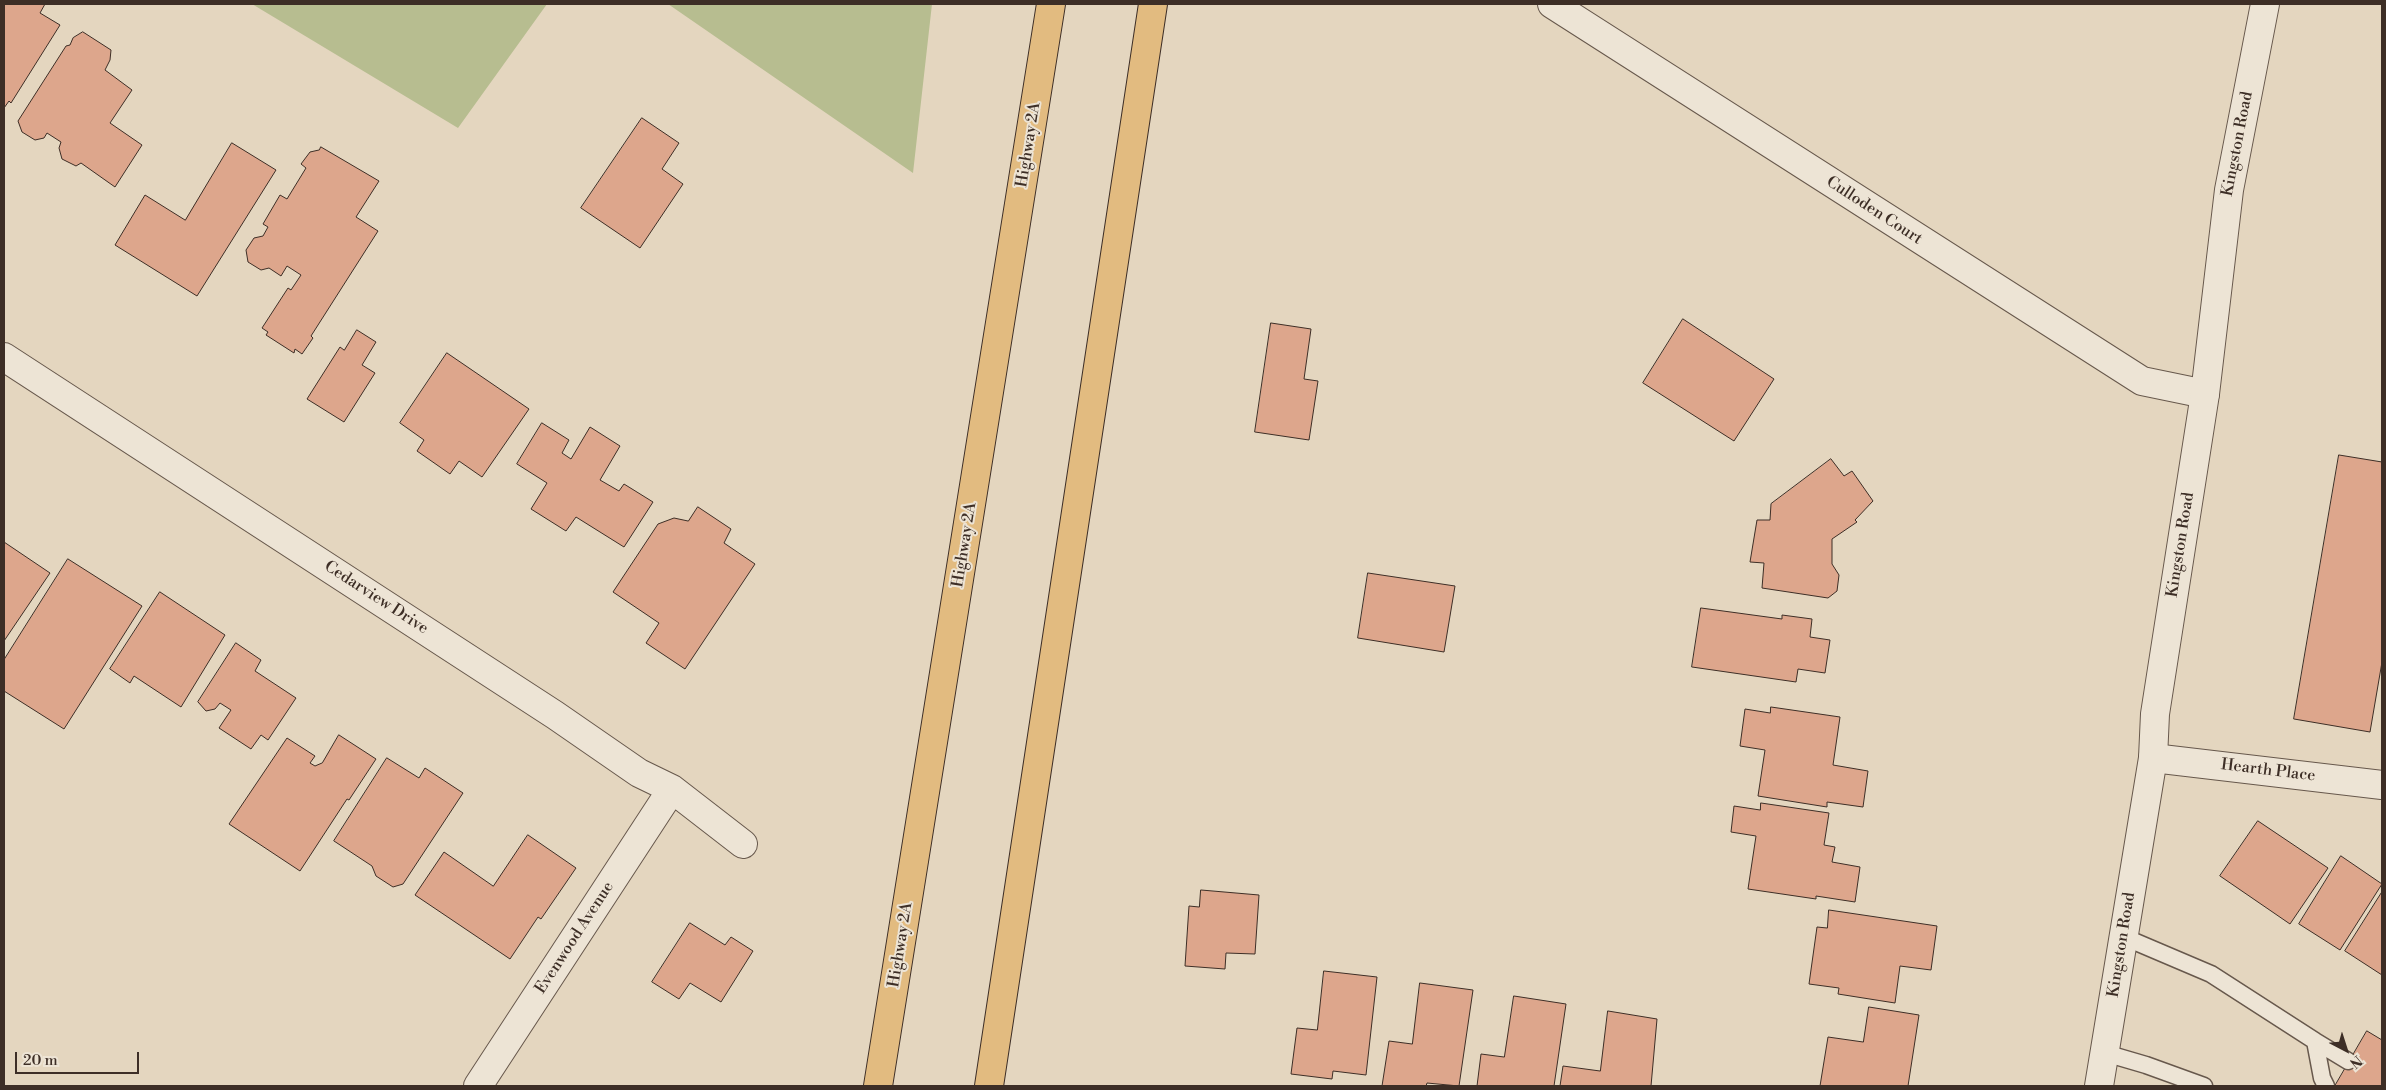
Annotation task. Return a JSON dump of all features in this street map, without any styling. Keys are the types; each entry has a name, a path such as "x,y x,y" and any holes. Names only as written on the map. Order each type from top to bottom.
{"highway":[{"name":"Highway 2A","path":"878,1086 1051,4"},
{"path":"989,1086 1153,4"}],"street":[{"name":"Culloden Court","path":"1552,4 2142,381 2205,394"},
{"name":"Kingston Road","path":"2100,1086 2153,758 2155,714 2205,394 2229,190 2265,4"},
{"name":"Cedarview Drive","path":"4,357 555,714 639,773 672,789 743,844"},
{"name":"Hearth Place","path":"2153,758 2382,785"},
{"name":"Evenwood Avenue","path":"478,1086 672,789"}],"lane":[{"path":"2124,936 2211,974 2348,1061"},
{"path":"2315,1041 2322,1078 2326,1086"},
{"path":"2105,1053 2146,1065 2204,1086"}],"green space":[{"path":"252,4 547,4 458,128"},
{"path":"668,4 932,4 913,173"}],"building":[{"path":"4,4 45,4 40,13 60,25 11,103 9,101 4,108"},
{"path":"83,32 111,50 110,60 105,70 132,90 110,123 142,145 115,187 81,163 76,166 62,159 59,148 61,142 47,133 44,138 35,140 22,132 18,121 66,46 70,45 73,38"},
{"path":"642,118 679,143 662,169 683,184 640,248 581,208"},
{"path":"232,143 276,170 197,296 115,245 145,195 185,220"},
{"path":"321,147 379,181 356,217 378,231 311,336 313,338 302,354 295,349 294,353 266,335 268,332 262,328 288,288 291,290 301,275 287,266 281,276 269,268 261,270 248,262 246,250 254,238 263,236 268,227 263,224 280,195 287,199 306,168 301,164 310,152 319,150"},
{"path":"1683,319 1774,379 1734,441 1643,383"},
{"path":"1271,323 1311,329 1304,379 1318,381 1309,440 1255,432"},
{"path":"357,330 376,342 362,365 375,373 344,422 307,399 340,347 344,350"},
{"path":"447,353 529,409 482,477 459,461 450,474 417,451 424,440 400,423"},
{"path":"542,423 569,440 562,453 571,459 590,427 620,446 600,480 619,491 624,484 653,502 624,547 576,517 566,531 531,509 547,483 517,464"},
{"path":"2339,455 2382,462 2382,662 2370,732 2294,719"},
{"path":"1831,459 1844,476 1852,471 1873,501 1855,520 1857,522 1832,539 1832,564 1839,575 1837,591 1828,598 1762,588 1764,563 1750,562 1757,520 1770,520 1771,504"},
{"path":"698,507 731,529 724,543 755,564 685,669 646,643 659,623 613,592 658,524 674,518 688,521"},
{"path":"4,542 50,573 4,641"},
{"path":"68,559 142,606 64,729 4,691 4,660"},
{"path":"1368,573 1455,586 1444,652 1358,638"},
{"path":"160,592 225,635 181,707 134,676 130,683 110,669"},
{"path":"1701,608 1782,619 1782,615 1812,619 1810,637 1830,640 1825,673 1798,669 1796,682 1692,667"},
{"path":"236,643 261,660 255,671 296,698 268,740 261,735 251,749 219,728 231,710 220,703 215,709 206,711 198,702"},
{"path":"1771,707 1840,717 1833,765 1868,771 1863,807 1827,802 1827,807 1758,796 1765,750 1740,746 1745,709 1770,713"},
{"path":"339,735 376,759 349,800 347,799 300,871 229,824 287,738 315,756 310,763 315,766 322,763"},
{"path":"387,758 419,778 425,768 463,793 403,884 393,887 376,876 372,866 334,841"},
{"path":"1761,803 1829,813 1824,845 1835,847 1832,862 1860,867 1855,902 1816,896 1816,899 1748,889 1756,836 1731,832 1734,806 1760,810"},
{"path":"2258,821 2328,868 2290,924 2220,876"},
{"path":"528,835 576,868 541,919 538,917 510,959 415,895 444,852 493,886"},
{"path":"2341,856 2382,884 2340,950 2299,924"},
{"path":"1201,890 1259,895 1255,954 1226,953 1225,969 1185,966 1189,906 1199,907"},
{"path":"2382,892 2382,975 2345,951"},
{"path":"1829,910 1937,926 1931,970 1900,966 1895,1003 1838,994 1839,988 1809,984 1817,927 1827,928"},
{"path":"690,923 725,945 731,937 753,951 721,1002 690,983 679,999 652,982"},
{"path":"1324,971 1377,977 1366,1075 1333,1071 1332,1079 1291,1074 1297,1028 1317,1030"},
{"path":"1420,983 1473,990 1459,1086 1427,1083 1426,1086 1382,1086 1389,1041 1412,1044"},
{"path":"1514,996 1566,1004 1554,1086 1477,1086 1481,1054 1504,1057"},
{"path":"1869,1007 1919,1015 1908,1086 1820,1086 1828,1037 1863,1042"},
{"path":"1608,1011 1657,1019 1651,1086 1560,1086 1563,1066 1600,1071"},
{"path":"2367,1031 2382,1040 2382,1086 2335,1086"}]}
